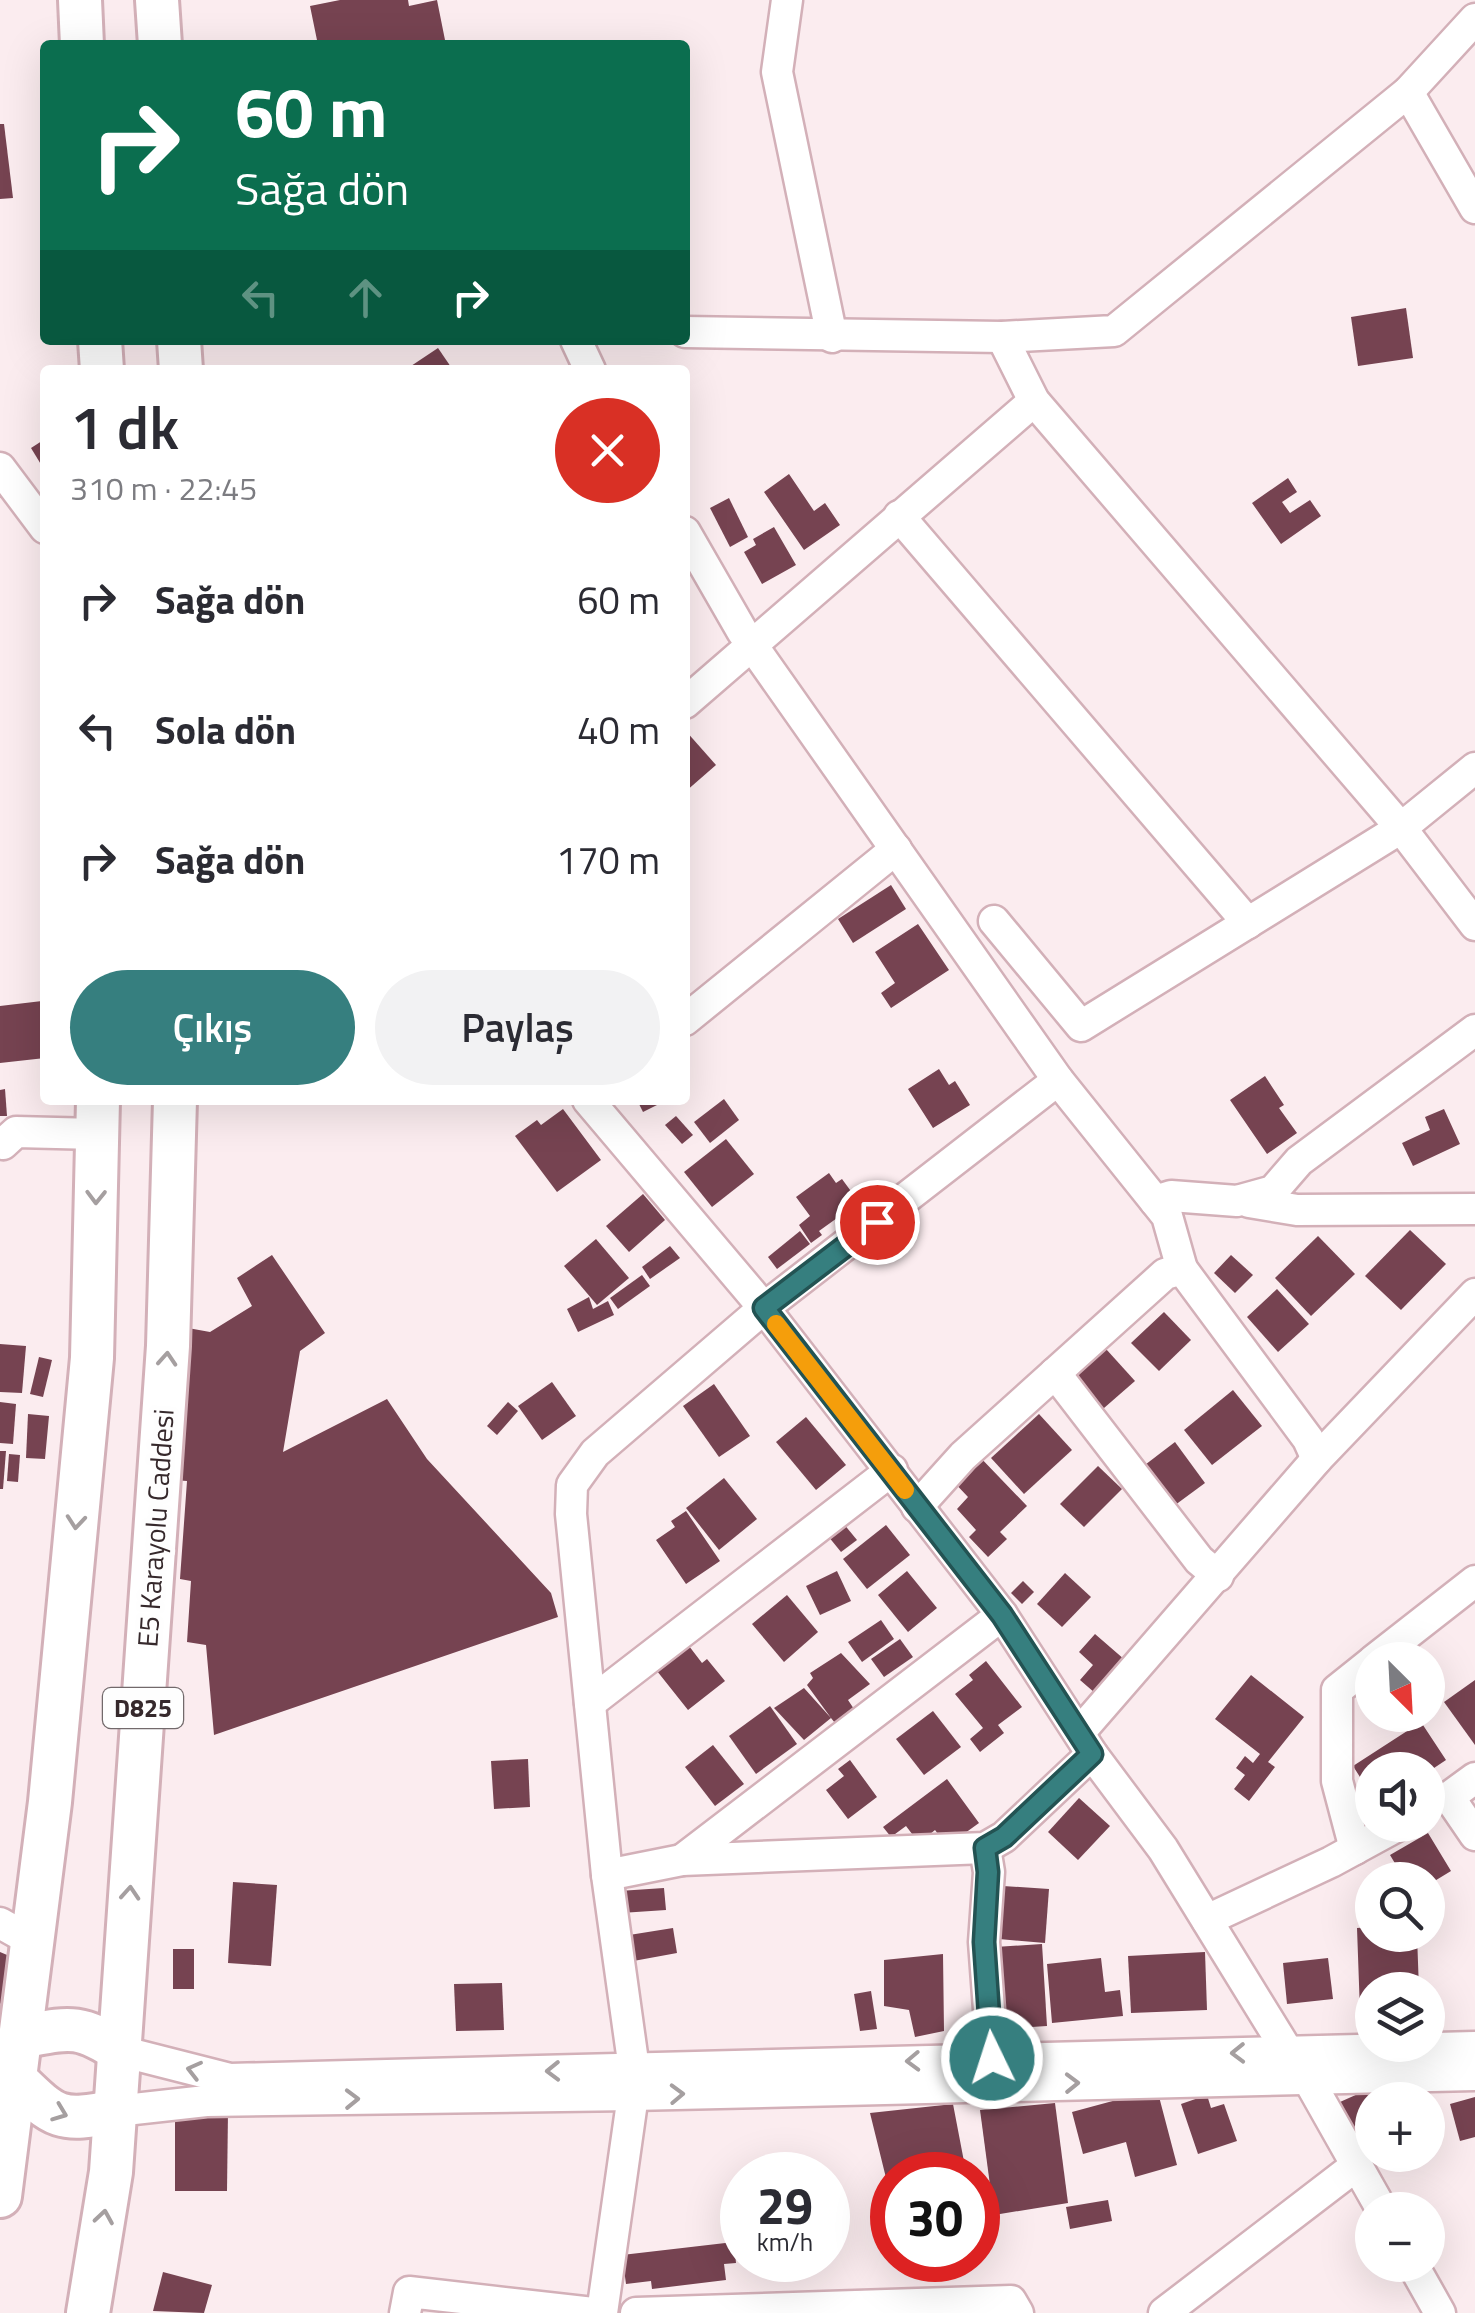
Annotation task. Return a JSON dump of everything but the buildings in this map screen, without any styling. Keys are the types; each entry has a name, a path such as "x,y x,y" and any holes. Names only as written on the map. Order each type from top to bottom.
{"highway":[{"path":"80,0 82,40"},
{"path":"157,0 160,40"},
{"name":"E5 Karayolu Caddesi","path":"88,2313 111,2172 116,2111 168,1346 175,1105"},
{"path":"0,2196 20,2036 16,1932 52,1783 92,1358 97,1117"},
{"path":"20,2036 90,2030 120,2051"},
{"path":"15,2079 45,2108 76,2119 116,2111"}],"street":[{"path":"786,0 776,72 832,337"},
{"path":"690,332 1002,337 1114,331 1408,92 1475,19"},
{"path":"1408,92 1475,208"},
{"path":"1002,337 1034,401 1402,828 1475,926"},
{"path":"690,699 1034,401"},
{"path":"0,468 40,521"},
{"path":"899,516 1248,923"},
{"path":"690,541 752,646 1058,1080 1166,1216 1182,1270 1308,1438 1318,1459"},
{"path":"994,921 1081,1026 1402,828 1475,768"},
{"path":"690,1016 896,849"},
{"path":"1237,1200 1273,1192 1300,1161 1475,1030"},
{"path":"602,2313 634,2082 607,1875 571,1514 572,1485 594,1454 764,1308 1058,1080"},
{"path":"592,1105 764,1308 1002,1615 1085,1744 1163,1849 1308,2079 1355,2161"},
{"path":"0,1143 16,1132 97,1117"},
{"path":"1154,1201 1171,1196 1237,1200 1297,1210 1475,1209"},
{"path":"917,1507 963,1456 1165,1274 1182,1270"},
{"path":"607,1875 682,1860 985,1848 1004,1837 1318,1459 1475,1294"},
{"path":"1055,1373 1199,1560 1218,1576"},
{"path":"590,1704 892,1470"},
{"path":"1398,1642 1475,1581"},
{"path":"682,1860 1002,1615"},
{"path":"1355,1676 1336,1690 1337,1782 1356,1849"},
{"path":"1445,1798 1475,1778"},
{"path":"1445,1809 1475,1835"},
{"path":"1207,1920 1369,1842"},
{"path":"985,1848 988,1872 984,1942 994,2072"},
{"path":"116,2111 206,2101 634,2082 994,2072 1288,2052 1475,2047"},
{"path":"120,2051 230,2079 634,2082"},
{"path":"994,2072 1308,2079 1475,2076"},
{"path":"1164,2313 1355,2167"},
{"path":"1423,2282 1440,2313"},
{"path":"406,2313 409,2292 593,2313"},
{"path":"636,2313 1011,2301 1018,2313"}],"slow traffic":[{"path":"776,1324 905,1490"}],"route":[{"path":"877,1222 764,1308 1002,1615 1092,1754 1004,1837 985,1848 988,1872 984,1942 992,2058"}]}
